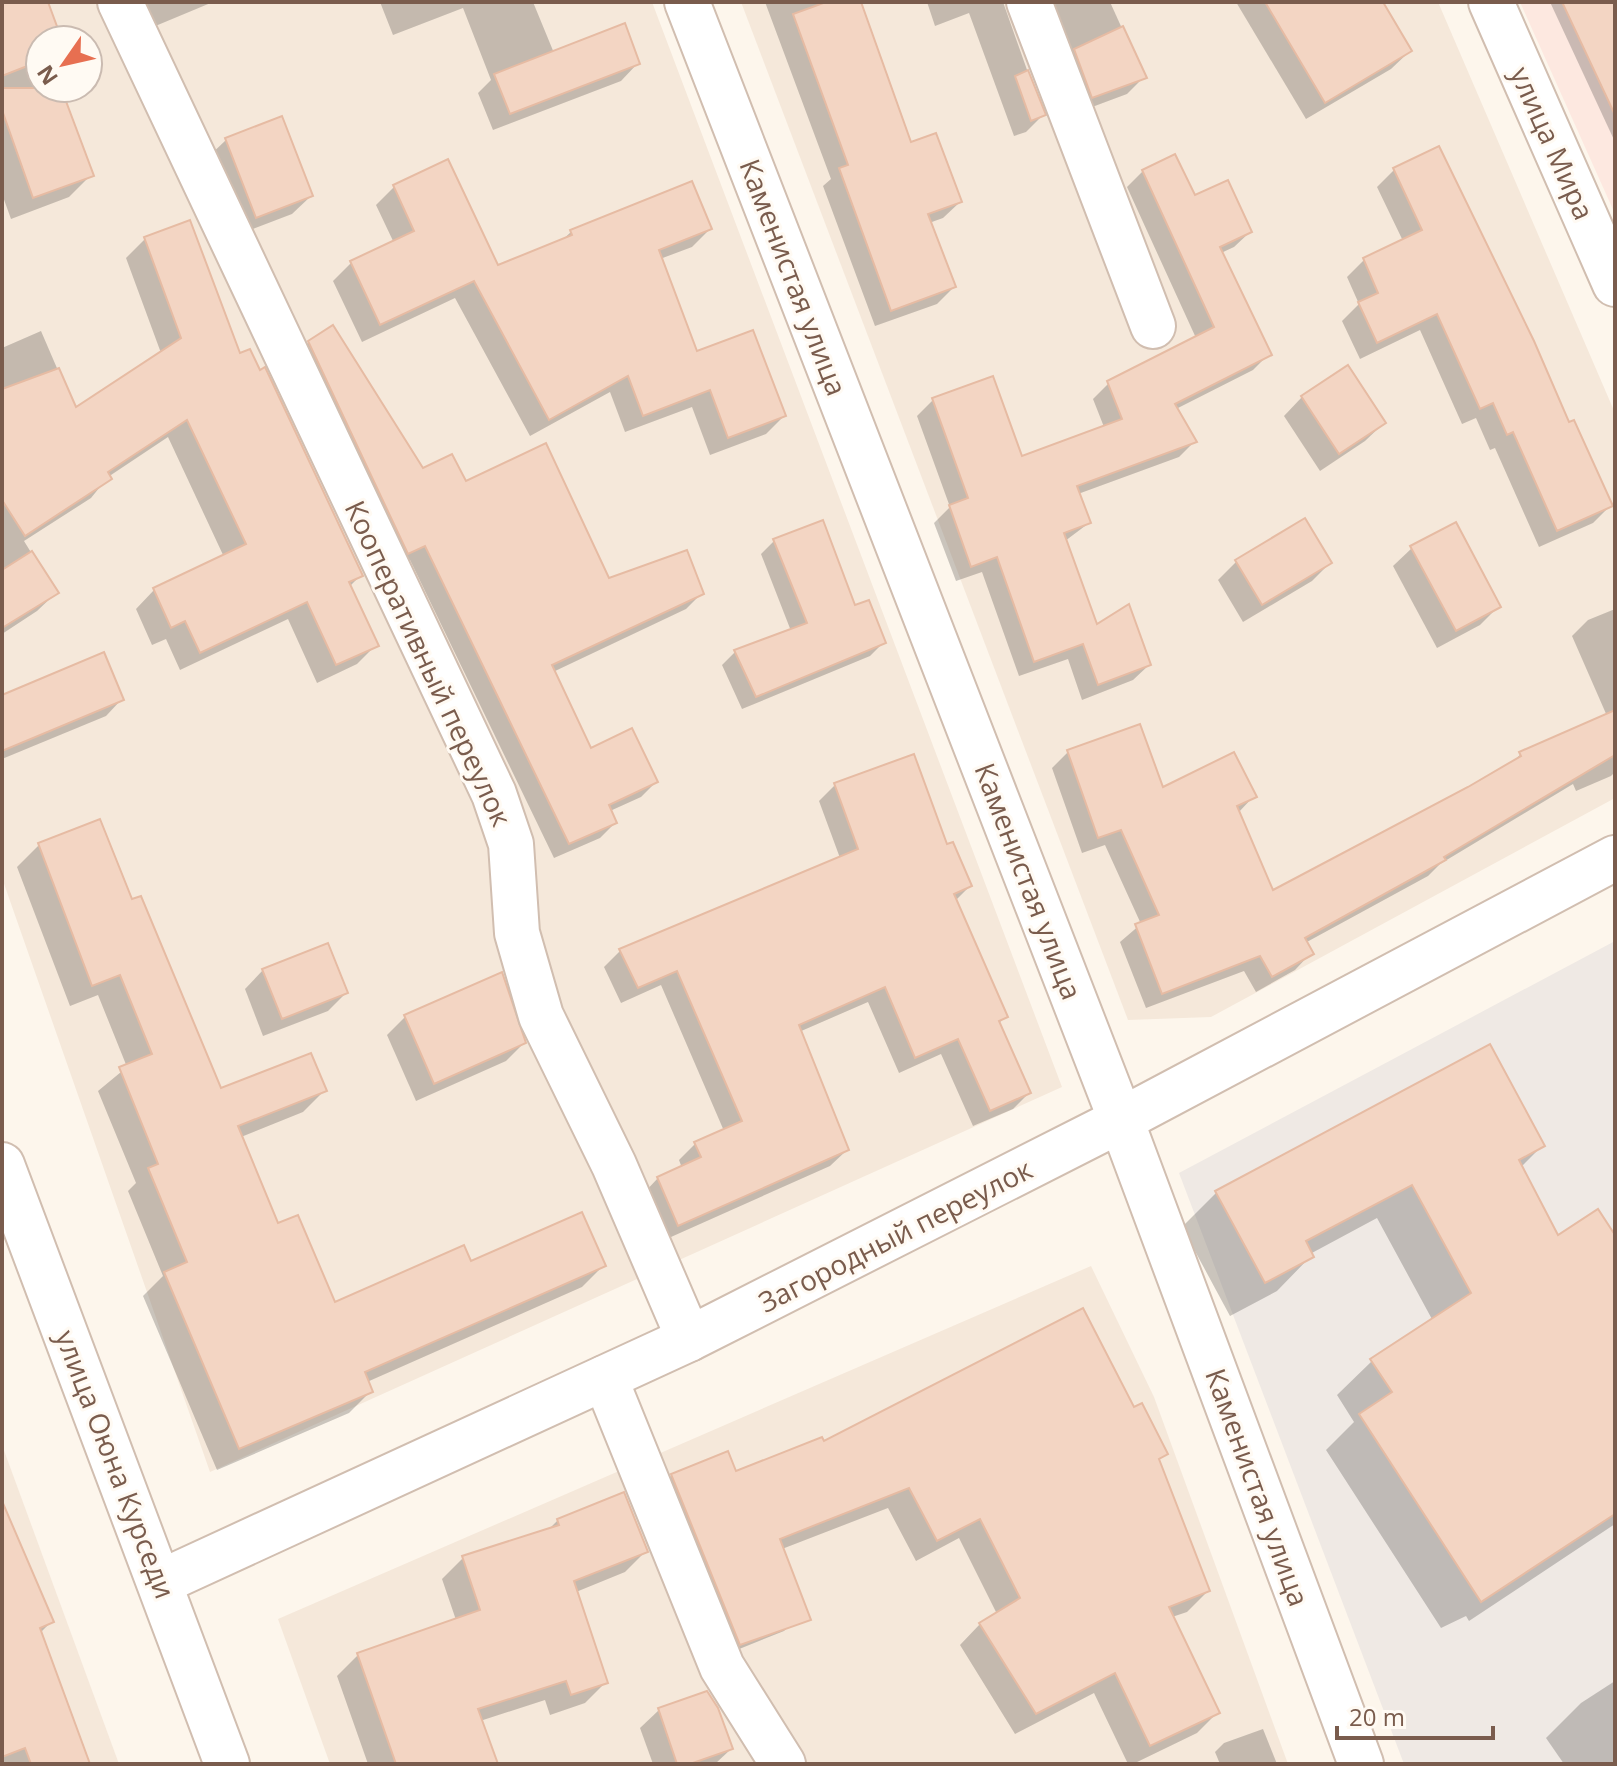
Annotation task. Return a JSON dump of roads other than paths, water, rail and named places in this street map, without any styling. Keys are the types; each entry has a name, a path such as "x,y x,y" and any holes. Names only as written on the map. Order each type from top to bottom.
{"street":[{"name":"Кооперативный переулок","path":"120,2 494,794 511,844 517,933 541,1016 614,1165 689,1339"},
{"name":"Каменистая улица","path":"687,2 1121,1120 1361,1764"},
{"path":"1029,2 1153,326"},
{"name":"улица Мира","path":"1491,2 1615,284"},
{"name":"Загородный переулок","path":"161,1582 689,1339 1121,1120 1615,858"},
{"name":"улица Оюна Курседи","path":"2,1165 227,1764"},
{"path":"605,1378 722,1667 783,1764"}]}
